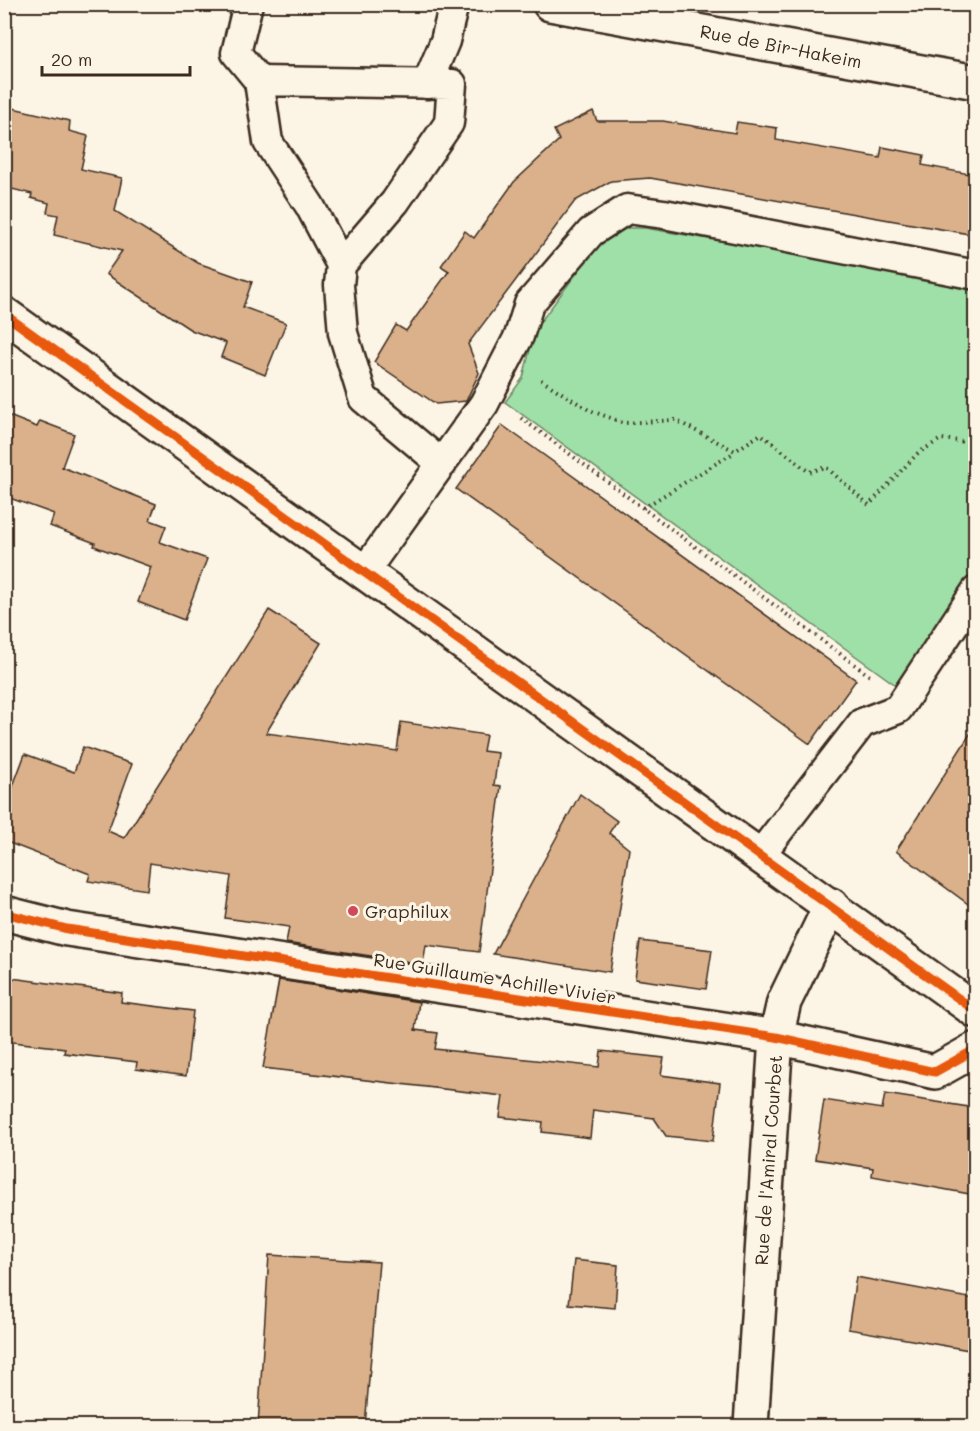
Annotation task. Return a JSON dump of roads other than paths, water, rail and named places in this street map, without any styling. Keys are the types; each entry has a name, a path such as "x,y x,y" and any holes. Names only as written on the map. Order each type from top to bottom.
{"street":[{"name":"Rue de Bir-Hakeim","path":"550,4 632,12 975,82"},
{"path":"4,314 831,905 975,1011"},
{"name":"Rue de l'Amiral Courbet","path":"751,1426 776,1037 784,1002 831,905"},
{"name":"Rue Guillaume Achille Vivier","path":"4,913 67,929 776,1037 935,1072 975,1049"}],"lane":[{"path":"248,4 236,54 259,81 268,142 310,206 341,265 339,285 343,333 363,398 442,464"},
{"path":"427,84 445,41 454,4"},
{"path":"259,81 452,84 449,123 395,202 341,265"},
{"path":"364,572 489,394 519,336 529,304 591,231 627,209 664,214 975,275"},
{"path":"760,855 862,723 898,709 975,591"}],"place":[{"name":"Graphilux","path":"353,911"}]}
